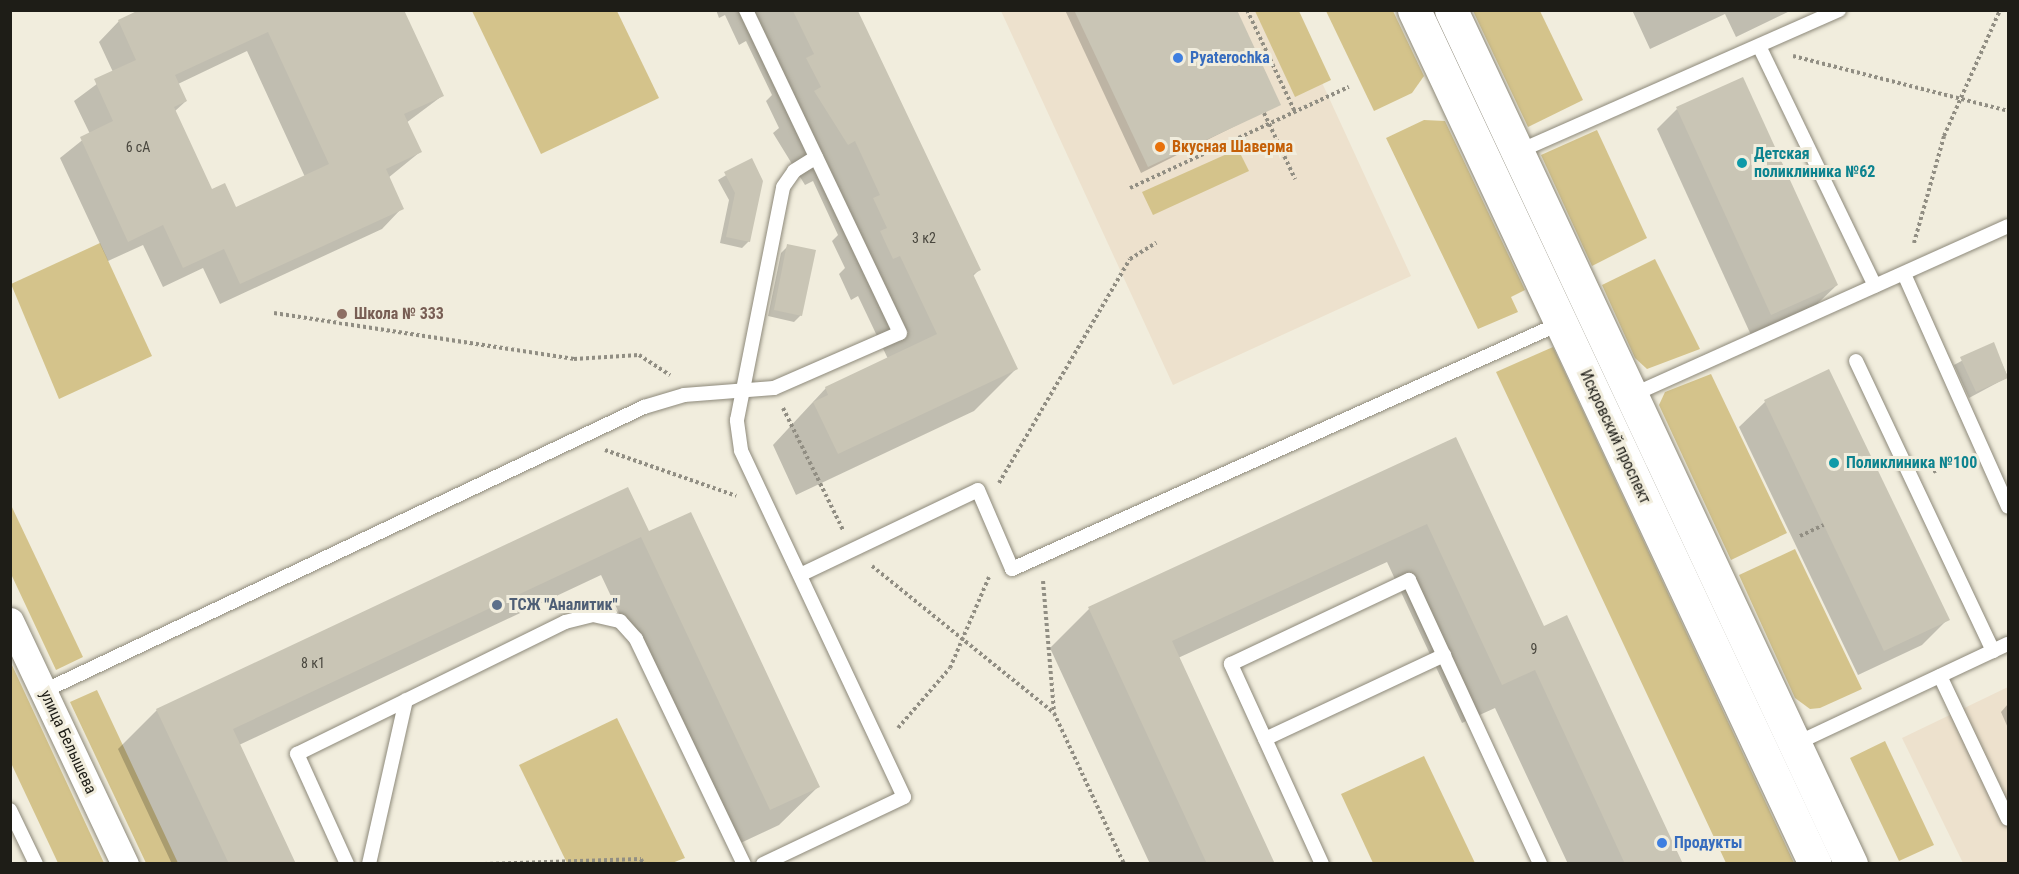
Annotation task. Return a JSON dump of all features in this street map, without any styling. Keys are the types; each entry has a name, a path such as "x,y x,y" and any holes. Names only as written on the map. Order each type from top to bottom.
{"street":[{"name":"Искровский проспект","path":"1414,10 1815,864"},
{"name":"Искровский проспект","path":"1451,10 1851,864"},
{"name":"улица Белышева","path":"10,621 125,864"}],"lane":[{"path":"44,691 587,433 684,396 774,388 900,333 746,10"},
{"path":"1488,167 1517,152 1760,48 1839,10"},
{"path":"1760,48 1875,286"},
{"path":"1451,91 1482,76"},
{"path":"763,864 904,797 741,450 738,392 783,187 794,171 816,157"},
{"path":"1602,409 2008,226"},
{"path":"1905,274 2008,507"},
{"path":"800,575 978,490 1011,569 1561,323"},
{"path":"1856,361 1993,651"},
{"path":"1322,864 1231,664 1409,580 1540,864"},
{"path":"347,864 297,754 565,622 593,615 620,621 636,639 744,864"},
{"path":"1766,758 2008,644"},
{"path":"1265,739 1444,656"},
{"path":"1940,675 2008,819"},
{"path":"369,864 406,700"},
{"path":"10,810 36,864"}],"path":[{"path":"1247,10 1295,112"},
{"path":"1905,274 1960,100 2000,10"},
{"path":"1760,48 2008,111"},
{"path":"1130,188 1348,87"},
{"path":"1264,113 1295,179"},
{"path":"985,507 1130,259 1156,243"},
{"path":"274,313 574,359 639,355 675,378 684,396"},
{"path":"774,388 853,550 961,642 1054,713"},
{"path":"587,433 611,456 749,500 765,500"},
{"path":"1913,481 1982,448"},
{"path":"1800,536 1824,525"},
{"path":"881,748 950,668 1002,546"},
{"path":"1041,556 1054,713 1124,864"},
{"path":"484,864 641,859 644,864"}],"shaded area":[{"path":"472,11 617,11 659,98 541,154"},
{"path":"1001,11 1289,11 1411,276 1173,385"},
{"path":"1255,11 1299,11 1331,80 1295,97"},
{"path":"1326,11 1393,11 1424,76 1412,93 1374,111"},
{"path":"1473,11 1540,11 1583,100 1528,127"},
{"path":"1424,120 1445,121 1525,290 1511,297 1518,312 1478,329 1386,138"},
{"path":"1597,130 1647,238 1592,266 1541,155"},
{"path":"1238,149 1249,171 1153,215 1142,192"},
{"path":"100,243 152,356 59,399 11,284"},
{"path":"1655,259 1700,349 1647,369 1635,358 1602,285"},
{"path":"1553,347 1794,863 1726,863 1496,372"},
{"path":"1711,374 1787,533 1731,560 1659,405 1665,392"},
{"path":"10,503 83,657 56,670 11,574"},
{"path":"1795,549 1862,689 1820,708 1810,709 1795,698 1739,575"},
{"path":"11,663 104,863 58,863 11,763"},
{"path":"2008,687 2008,863 1963,863 1902,738"},
{"path":"97,690 178,863 146,863 70,702"},
{"path":"617,718 685,858 672,863 567,863 519,765"},
{"path":"1885,741 1934,845 1899,861 1850,758"},
{"path":"1424,756 1475,863 1373,863 1341,794"}],"building":[{"path":"139,10 404,10 444,96 404,114 422,152 386,169 404,209 240,284 224,249 183,268 163,225 128,242 80,137 113,121 94,79 136,60 118,20","holes":["268,32 329,164 236,207 225,183 212,189 174,107 187,101 175,75"]},
{"name":"Pyaterochka","path":"1074,10 1237,10 1281,105 1148,167"},
{"path":"793,11 858,11 981,270 973,274 1018,369 838,454 813,402 828,395 825,387 937,334 900,256 893,259 880,231 887,228 873,198 880,195 855,141 848,145 814,91 821,87 806,58 814,54"},
{"name":"Детская поликлиника №62","path":"1743,77 1838,285 1771,315 1676,107"},
{"path":"752,158 763,181 750,242 726,237 735,193 724,172"},
{"path":"787,244 816,250 802,316 774,310"},
{"path":"1994,342 2008,378 1976,392 1960,357"},
{"name":"Поликлиника №100","path":"1829,369 1950,620 1884,651 1764,400"},
{"path":"1456,437 1544,626 1567,615 1683,864 1625,864 1535,670 1502,685 1427,524 1172,641 1275,864 1207,864 1088,607"},
{"path":"628,487 649,531 691,512 820,787 770,810 641,537 233,729 296,864 229,864 156,709"}],"place":[{"name":"Pyaterochka","path":"1178,58"},
{"name":"Вкусная Шаверма","path":"1160,147"},
{"name":"Детская поликлиника №62","path":"1742,163"},
{"name":"Школа № 333","path":"342,314"},
{"name":"Поликлиника №100","path":"1834,463"},
{"name":"ТСЖ \"Аналитик\"","path":"497,605"},
{"name":"Продукты","path":"1662,843"}]}
